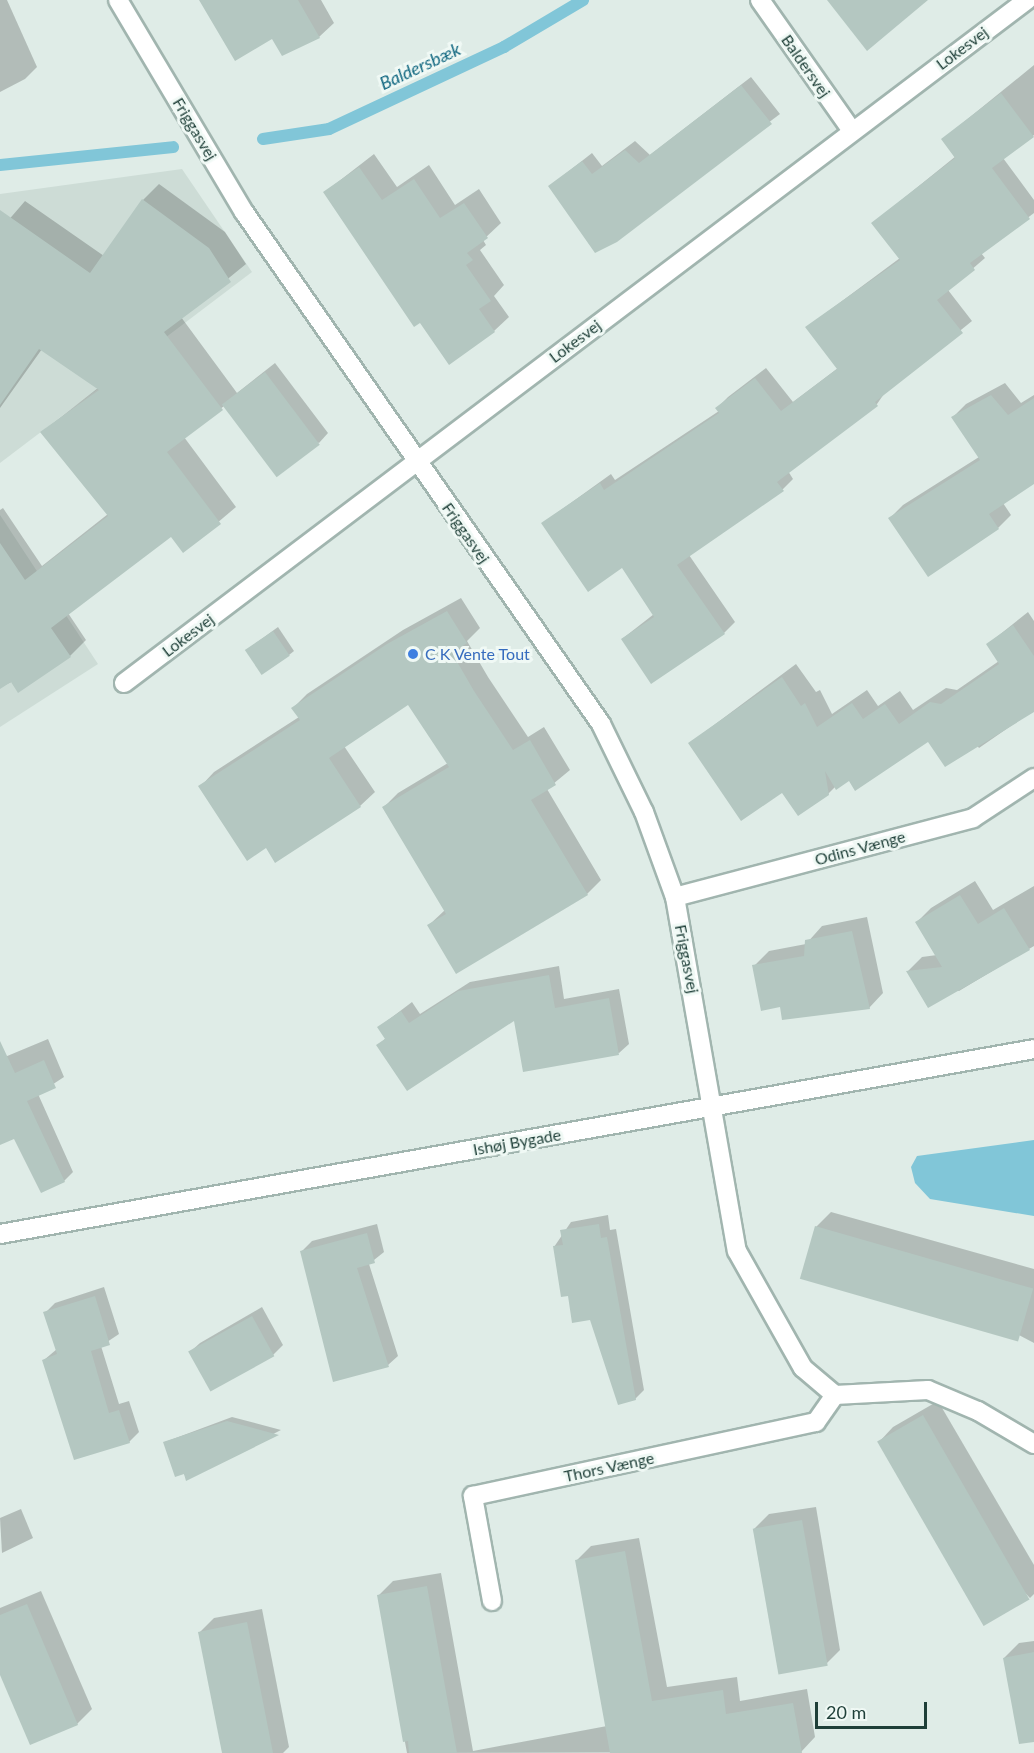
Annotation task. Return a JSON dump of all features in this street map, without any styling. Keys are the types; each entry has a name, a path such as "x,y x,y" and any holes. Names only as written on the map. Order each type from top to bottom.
{"street":[{"name":"Friggasvej","path":"118,0 244,212 415,461 601,724 644,812 675,897 715,1107"},
{"name":"Baldersvej","path":"760,0 852,131"},
{"name":"Lokesvej","path":"124,683 1027,0"},
{"name":"Odins Vænge","path":"675,897 973,818 1034,778"},
{"name":"Ishøj Bygade","path":"0,1234 1034,1049"},
{"path":"715,1107 737,1251 803,1368 835,1395 928,1390 978,1411 1034,1444"},
{"name":"Thors Vænge","path":"492,1601 473,1496 816,1422 835,1395"}],"shaded area":[{"path":"182,169 252,272 0,463 0,194"},
{"path":"0,515 98,664 0,727"}],"water":[{"path":"1034,1140 1034,1216 930,1199 915,1183 911,1167 917,1156"}],"building":[{"path":"199,0 298,0 320,38 282,56 272,39 235,61"},
{"path":"827,0 928,0 867,51"},
{"path":"741,85 772,124 617,242 595,253 548,186 582,161 592,174 625,150 639,163"},
{"path":"1001,93 1034,137 992,168 1030,219 970,263 975,270 937,300 963,333 875,402 878,406 777,482 784,491 677,565 725,634 651,684 621,639 654,617 622,568 588,592 541,523 600,483 604,490 719,413 715,408 755,378 781,411 837,369 805,327 900,260 871,223 955,158 941,139"},
{"path":"359,167 382,200 414,179 440,218 464,203 488,238 467,253 473,260 466,265 491,301 479,309 495,332 449,365 420,323 414,327 323,192"},
{"path":"142,199 209,248 231,282 164,332 223,410 167,452 221,524 183,553 171,537 51,628 71,657 18,693 11,682 0,689 0,543 25,580 108,516 40,432 99,390 39,349 0,405 0,210 90,273"},
{"path":"265,372 320,445 277,477 222,404"},
{"path":"991,395 1008,415 1034,398 1034,484 989,514 999,529 928,577 888,518 980,460 951,417"},
{"path":"447,611 467,643 452,653 474,691 513,750 530,740 556,785 531,800 588,895 456,974 427,925 446,914 382,807 449,767 408,705 329,758 361,807 275,863 266,848 247,861 198,786 300,720 291,708 387,644"},
{"path":"1013,625 1034,656 1034,712 945,767 928,742 855,791 849,781 836,790 825,771 829,795 798,816 782,793 741,821 688,743 782,677 801,706 805,703 817,727 852,703 863,719 885,704 899,724 930,702 941,704 999,664 986,644"},
{"path":"273,631 290,656 262,675 245,650"},
{"path":"960,895 978,924 1004,908 1030,950 928,1008 906,971 942,967 915,922"},
{"path":"852,931 870,1009 782,1020 780,1007 761,1011 752,965 804,956 805,940"},
{"path":"549,975 555,1008 609,998 619,1055 523,1072 514,1021 407,1091 376,1045 385,1039 377,1027 401,1011 409,1023 458,991"},
{"path":"0,1041 15,1073 44,1060 56,1088 27,1101 65,1182 41,1193 14,1139 0,1145"},
{"path":"599,1224 601,1238 607,1237 636,1400 618,1405 590,1320 572,1323 568,1296 561,1297 553,1246 563,1245 560,1230"},
{"path":"815,1226 1033,1289 1018,1341 800,1279"},
{"path":"367,1233 375,1263 357,1268 389,1367 333,1382 300,1251"},
{"path":"95,1296 110,1345 91,1351 109,1413 119,1410 130,1443 74,1460 42,1360 57,1354 43,1312"},
{"path":"252,1316 274,1356 210,1392 188,1351"},
{"path":"923,1415 1030,1599 984,1626 877,1442"},
{"path":"227,1421 279,1435 186,1481 184,1474 175,1477 163,1442"},
{"path":"802,1520 828,1666 778,1674 753,1529"},
{"path":"625,1551 652,1701 723,1690 726,1714 793,1703 802,1753 610,1753 575,1560"},
{"path":"427,1586 457,1753 409,1753 408,1741 403,1742 377,1595"},
{"path":"27,1604 78,1725 30,1745 0,1675 0,1615"},
{"path":"247,1622 273,1753 222,1753 198,1632"},
{"path":"1034,1652 1034,1742 1019,1744 1003,1658"}],"waterway":[{"name":"Baldersbæk","path":"263,139 329,129 504,47 583,0"},
{"name":"Baldersbæk","path":"0,165 173,147"}],"place":[{"name":"C K Vente Tout","path":"413,654"}]}
